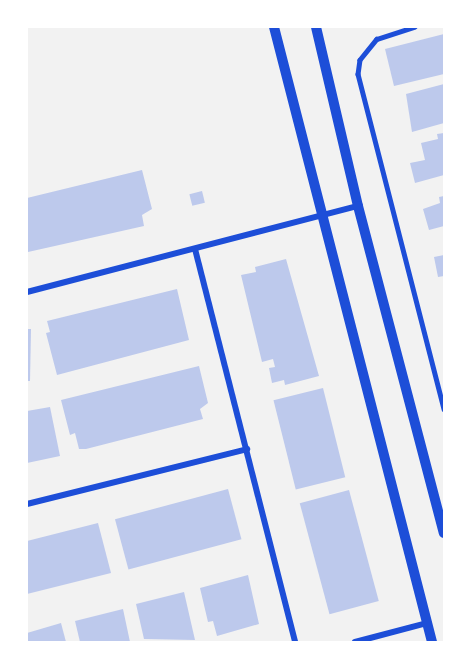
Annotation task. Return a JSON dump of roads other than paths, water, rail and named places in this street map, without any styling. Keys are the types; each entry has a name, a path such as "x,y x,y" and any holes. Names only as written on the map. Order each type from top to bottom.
{"street":[{"path":"274,27 432,642"},
{"path":"316,27 358,206 444,532"},
{"path":"27,292 358,206"},
{"path":"195,249 295,642"},
{"path":"27,504 247,448"},
{"path":"355,642 427,623"}],"lane":[{"path":"415,27 377,39 360,60 358,74 444,409"}]}
